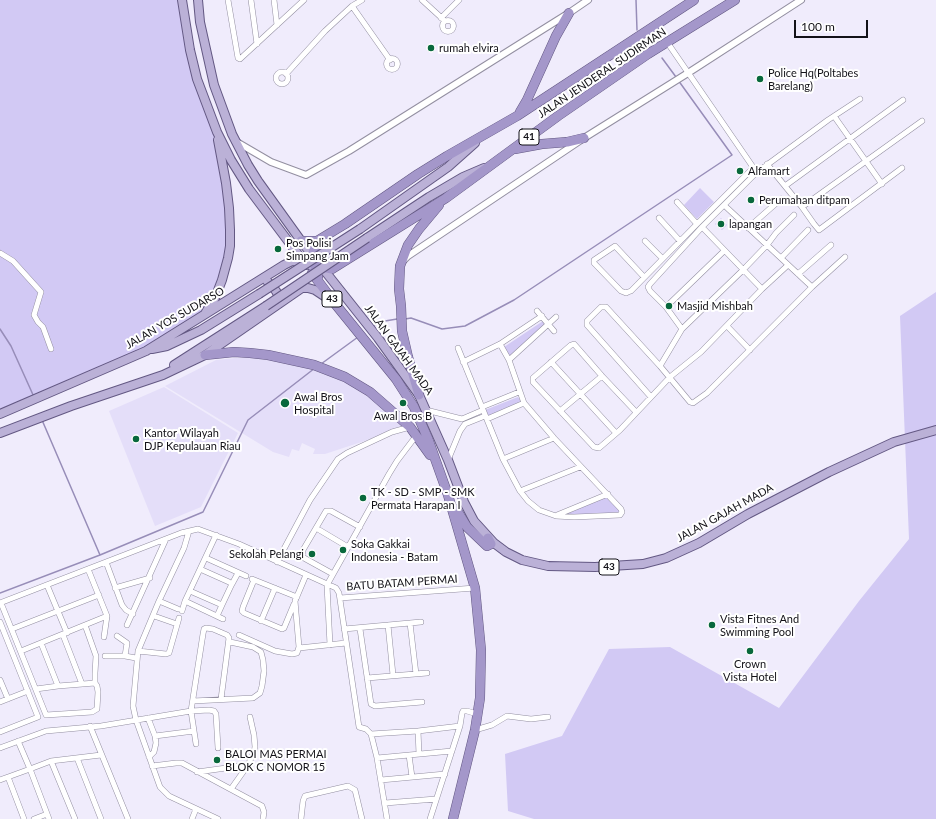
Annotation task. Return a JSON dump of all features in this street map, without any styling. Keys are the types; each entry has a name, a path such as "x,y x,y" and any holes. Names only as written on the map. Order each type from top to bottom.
{"highway":[{"name":"JALAN JENDERAL SUDIRMAN","path":"317,241 345,224 418,174 517,116 694,0"},
{"name":"JALAN JENDERAL SUDIRMAN","path":"311,264 332,269 446,198 571,107 648,54 735,0"},
{"path":"517,116 527,100 556,36 569,13"},
{"path":"512,150 584,138"},
{"path":"419,395 405,348 399,289 400,266 408,245 415,234 446,198"},
{"path":"345,224 345,236 349,243 356,248 363,249"},
{"path":"301,241 317,241 311,264"},
{"name":"JALAN GAJAH MADA","path":"311,264 323,288 369,347 400,376 419,417 448,495 475,588 482,665 475,730 453,819"},
{"path":"205,355 234,352 250,353 314,365 355,382 370,392 410,427 429,453 439,471"},
{"path":"448,495 467,527 487,546 490,544 488,538"}],"main road":[{"path":"182,0 189,45 197,79 216,132 249,189 311,264"},
{"path":"0,433 166,374 205,355 311,283 313,278 311,264 301,241 258,181 235,141 214,85 200,22 198,0"},
{"path":"203,316 215,298 222,280 230,246 230,223 227,189 216,132"},
{"path":"146,351 167,346 201,330 259,294 360,229 448,167 483,135"},
{"path":"166,374 170,367 266,306 429,197 468,174 492,164"},
{"name":"JALAN YOS SUDARSO","path":"0,414 146,351 284,265 292,262 311,264"},
{"name":"JALAN GAJAH MADA","path":"311,264 333,281 378,338 400,376 419,395 448,460 464,502 474,521 488,538 499,547 514,557 540,565 555,567 624,566 666,558 699,543 748,514 829,472 894,442 936,430"},
{"path":"262,279 271,284 276,291 279,297 279,304"},
{"path":"302,288 308,288 319,292 336,305"}],"street":[{"path":"228,0 238,59 242,59 304,0"},
{"path":"251,0 257,44"},
{"path":"274,0 277,25"},
{"path":"296,0 297,6"},
{"path":"286,74 325,31 352,6 362,0"},
{"path":"422,0 443,20 459,0"},
{"path":"235,141 271,162 306,175 349,151 588,0"},
{"path":"400,266 408,256 584,138 801,0"},
{"path":"352,6 390,60"},
{"path":"667,42 756,173"},
{"path":"644,277 614,246 594,260 594,263 624,292 631,291 680,241 724,205 756,173 834,116 860,99"},
{"path":"785,186 903,100"},
{"path":"834,116 865,162 882,184"},
{"path":"802,207 922,121"},
{"path":"767,164 819,230 902,168"},
{"path":"682,329 666,307 648,287 700,226 753,168"},
{"path":"748,228 781,199"},
{"path":"677,202 762,289"},
{"path":"724,205 812,287"},
{"path":"660,366 682,329 744,270 776,233 794,215"},
{"path":"659,218 680,241"},
{"path":"781,258 808,230"},
{"path":"645,241 662,258"},
{"path":"798,274 831,245"},
{"path":"666,307 724,251"},
{"path":"0,253 13,261 41,292 34,314 38,322 43,327 51,349"},
{"path":"652,397 587,326 587,321 601,307 606,307 670,377 690,402 693,403 707,393 812,287 845,258"},
{"path":"636,412 574,344 551,362 532,380 596,447 601,447 652,397 670,377 701,352 762,289 788,265"},
{"path":"537,310 554,331"},
{"path":"463,362 500,344 542,316"},
{"path":"509,360 556,317"},
{"path":"727,326 750,350"},
{"path":"458,348 503,460 520,491 539,510 556,516 581,517 620,515 622,510 580,467 524,403 509,360 500,344"},
{"path":"551,362 616,433"},
{"path":"560,411 602,376"},
{"path":"448,460 463,422 482,408 519,392"},
{"path":"426,410 463,422 486,417 524,403"},
{"path":"277,562 310,500 338,459 346,453 392,432 410,427"},
{"path":"330,645 327,585 397,461 416,436"},
{"path":"503,460 554,438"},
{"path":"520,491 580,467"},
{"path":"556,516 608,494"},
{"path":"333,574 302,556 303,550 328,511 360,527"},
{"path":"316,528 348,548"},
{"path":"85,625 96,656 95,683 98,692 97,709 92,712 46,715 12,629 0,603 166,539 189,531 200,530 239,544 336,588 340,598"},
{"path":"189,531 184,548 159,601 138,651 136,658 133,706 136,720 158,784 166,793 218,819"},
{"path":"159,601 180,610 216,535"},
{"path":"127,625 150,578 166,539"},
{"path":"206,558 246,576"},
{"path":"106,562 122,605 126,610 133,614"},
{"path":"88,569 107,616 104,637"},
{"path":"200,569 232,584"},
{"path":"217,616 238,573"},
{"path":"296,599 253,579 242,611 247,615 282,630 284,628 306,575"},
{"path":"115,588 150,578"},
{"path":"47,585 58,611 82,684"},
{"path":"261,621 275,588"},
{"name":"BATU BATAM PERMAI","path":"372,734 366,729 359,727 340,598 475,588"},
{"path":"190,591 222,605"},
{"path":"12,629 99,595"},
{"path":"239,635 275,651 295,654 298,651 296,599"},
{"path":"185,601 223,619"},
{"path":"21,651 107,616"},
{"path":"154,616 177,624"},
{"path":"138,651 169,653 179,618"},
{"path":"0,622 2,633 38,717 0,732"},
{"path":"344,629 360,629 421,622"},
{"path":"410,623 416,674"},
{"path":"388,626 393,675"},
{"path":"196,744 191,711 194,701 204,629 208,628 227,635 230,642 221,699"},
{"path":"360,629 370,702 374,706 422,702"},
{"path":"117,636 127,643 125,656"},
{"path":"194,701 253,698 260,693 262,686 263,660 261,652 253,647 230,642"},
{"path":"41,643 58,686"},
{"path":"298,648 346,643"},
{"path":"105,656 125,656 136,658"},
{"path":"367,678 427,673"},
{"path":"0,682 8,698"},
{"path":"36,689 95,683"},
{"path":"0,702 28,691"},
{"path":"0,748 46,731 136,720 191,711 211,710 215,712 218,748"},
{"path":"430,819 460,726 463,711 477,714"},
{"path":"475,730 492,725 507,716 531,719 548,717"},
{"path":"231,789 248,765 254,752 254,735 250,717"},
{"path":"148,718 156,743 154,752 149,757"},
{"path":"90,726 128,819"},
{"path":"387,819 372,734 460,726"},
{"path":"155,736 194,731"},
{"path":"418,731 419,754"},
{"path":"18,741 48,816 34,819"},
{"path":"377,758 452,751"},
{"path":"409,755 412,777"},
{"path":"0,780 51,761 101,756"},
{"path":"77,758 102,819"},
{"path":"51,761 75,819"},
{"path":"152,766 181,763 262,806 264,812 263,819"},
{"path":"197,772 248,765"},
{"path":"381,780 445,774"},
{"path":"8,777 24,819"},
{"path":"301,819 305,796 348,786 355,790 362,819"},
{"path":"385,803 436,799"},
{"path":"192,819 196,809"}],"shaded area":[{"path":"0,0 185,0 203,90 225,157 230,178 233,202 232,224 224,265 213,292 197,322 177,338 0,414"},
{"path":"700,188 714,202 697,219 684,205"},
{"name":"lapangan","path":"721,218 727,225 722,230 715,224"},
{"path":"936,292 936,819 534,819 508,811 505,754 562,736 609,649 670,647 779,708 859,601 909,539 900,316"},
{"path":"543,321 546,325 510,358 504,347"},
{"name":"Awal Bros Hospital","path":"245,357 273,359 329,372 373,399 404,428 325,454 313,454 315,449 302,443 299,451 292,449 289,457 273,452 165,386 216,360"},
{"path":"164,387 238,433 201,507 155,526 109,411"},
{"path":"518,397 524,405 489,420 485,410"},
{"path":"606,497 621,512 572,515 566,514"}],"waterway":[{"path":"636,0 637,30"},
{"path":"662,58 676,77"},
{"path":"405,319 411,318 442,329 465,326 514,300 732,155 678,80"},
{"path":"373,326 379,322 397,319"},
{"path":"0,329 11,346 34,397"},
{"path":"321,364 358,337"},
{"path":"0,593 100,555 203,512 248,420 315,368"},
{"path":"42,420 100,555"}],"place":[{"name":"rumah elvira","path":"431,48"},
{"name":"Police Hq(Poltabes Barelang)","path":"760,79"},
{"name":"Alfamart","path":"740,171"},
{"name":"Perumahan ditpam","path":"751,200"},
{"name":"lapangan","path":"721,224"},
{"name":"Pos Polisi Simpang Jam","path":"278,249"},
{"name":"Masjid Mishbah","path":"669,306"},
{"name":"Awal Bros Hospital","path":"285,403"},
{"name":"Awal Bros B","path":"403,403"},
{"name":"Kantor Wilayah DJP Kepulauan Riau","path":"136,439"},
{"name":"TK - SD - SMP - SMK Permata Harapan I","path":"363,498"},
{"name":"Soka Gakkai Indonesia - Batam","path":"343,550"},
{"name":"Sekolah Pelangi","path":"312,554"},
{"name":"Vista Fitnes And Swimming Pool","path":"712,625"},
{"name":"Crown Vista Hotel","path":"750,651"},
{"name":"BALOI MAS PERMAI BLOK C NOMOR 15","path":"217,760"}]}
